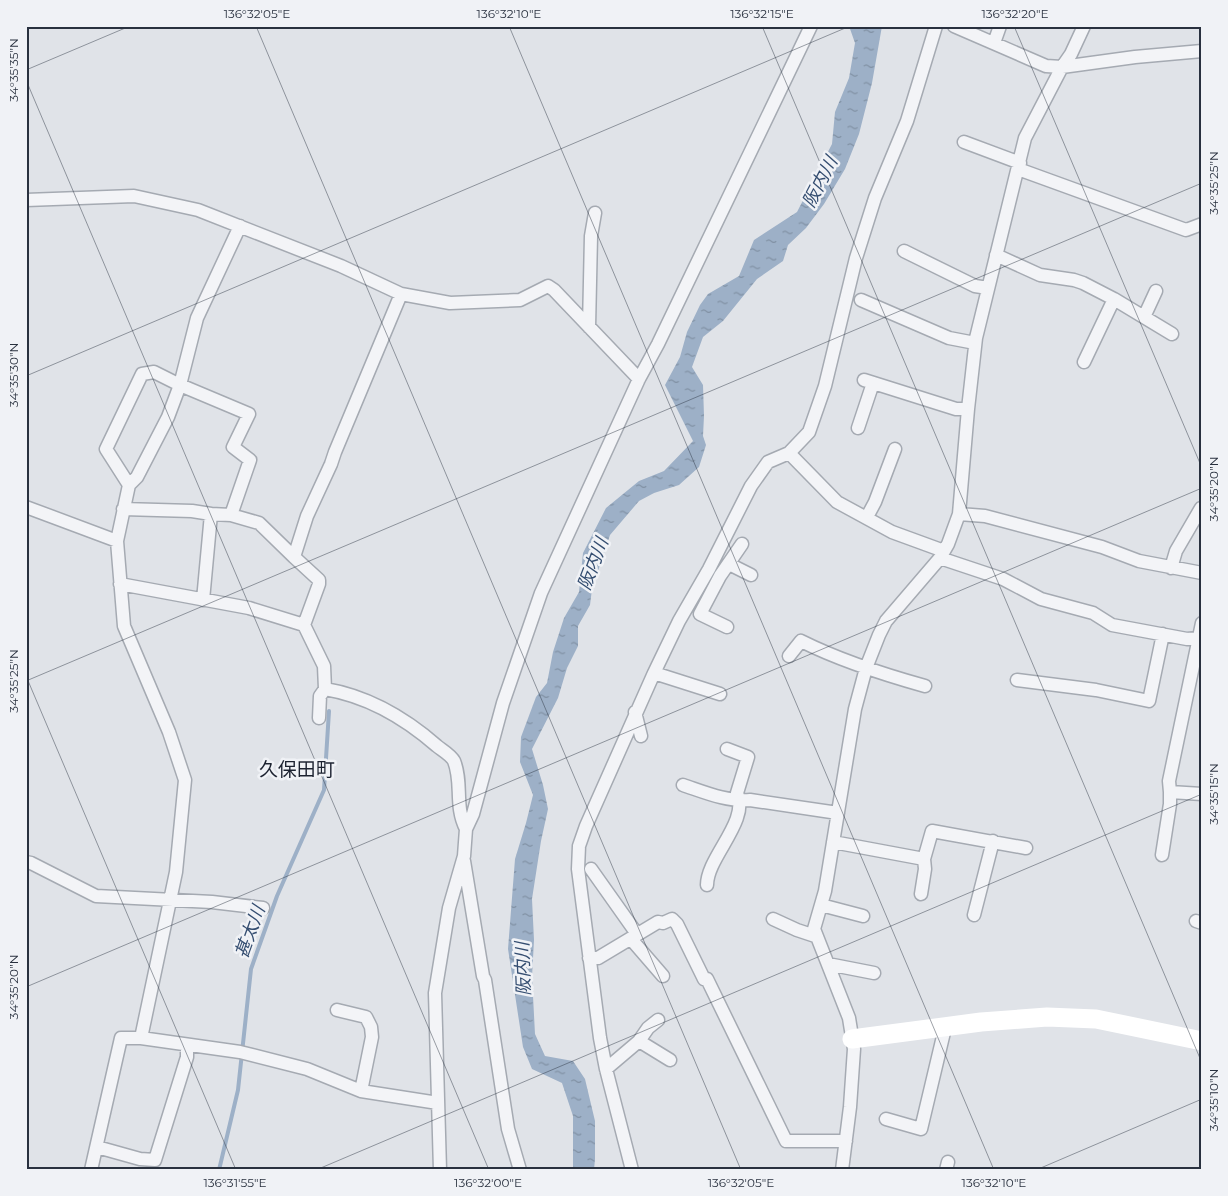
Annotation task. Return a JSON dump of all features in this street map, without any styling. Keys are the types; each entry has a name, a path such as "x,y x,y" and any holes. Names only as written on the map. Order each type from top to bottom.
{"street":[{"path":"440,1170 435,993 449,908 464,856 466,829 473,814 503,703 541,593 639,379 658,344 811,26"},
{"path":"727,626 700,614 715,572 751,486 768,462 789,453 809,432 819,406 856,258 875,198 907,121 936,26"},
{"path":"954,26 1046,66 1062,67 1135,57 1202,51"},
{"path":"994,44 1000,26"},
{"path":"842,1170 853,1076 854,1049 849,1018 815,936 814,929 825,891 855,709 866,668 886,621 942,554 959,514 975,343 1025,138 1062,67 1071,54 1084,26"},
{"path":"964,142 1019,166 1186,230 1199,229"},
{"path":"26,200 134,196 198,210 341,266 401,294 450,303 520,300 548,286 639,379"},
{"path":"589,327 591,236 595,214"},
{"path":"141,1038 176,872 185,780 169,732 124,626 117,541 129,485 137,477 168,417 180,385 197,318 240,226"},
{"path":"904,251 976,286 988,288"},
{"path":"996,255 1040,275 1083,283 1114,299 1172,334"},
{"path":"1144,317 1156,291"},
{"path":"294,557 307,516 331,464 401,294"},
{"path":"1084,362 1114,299"},
{"path":"861,300 949,338 975,343"},
{"path":"129,485 106,449 142,374 154,372 249,414 233,447 250,460 231,515"},
{"path":"858,428 868,381 956,409 968,409"},
{"path":"867,517 875,502 895,449"},
{"path":"789,453 837,502 892,532 1003,579 1041,600 1093,613 1112,625 1187,639 1201,631"},
{"path":"26,507 117,541"},
{"path":"1171,568 1176,551 1200,508"},
{"path":"123,509 192,511 231,515 259,523 319,580 320,584 304,625"},
{"path":"203,600 211,514"},
{"path":"959,514 986,516 1066,536 1139,561 1202,573"},
{"path":"632,1170 606,1070 578,869 579,846 636,712 679,621 715,572 729,564 742,544"},
{"path":"729,564 751,575"},
{"path":"120,584 249,608 304,625 324,666 324,689 320,696 319,718"},
{"path":"1162,855 1170,804 1169,781 1199,652 1201,631"},
{"path":"1018,680 1096,690 1149,701 1163,634"},
{"path":"789,656 801,642 834,657 873,671 925,686"},
{"path":"654,673 720,694"},
{"path":"324,689 376,705 398,716 421,732 453,759 460,817 466,829"},
{"path":"636,712 641,736"},
{"path":"707,885 707,876 725,844 740,809 741,801 737,793 748,757 727,749"},
{"path":"683,784 705,794 741,801 750,800 838,813"},
{"path":"1170,792 1202,794"},
{"path":"921,894 925,869 924,859 932,830 1026,848"},
{"path":"974,915 993,841"},
{"path":"833,842 924,859"},
{"path":"464,856 508,1129 520,1170"},
{"path":"26,862 96,896 212,902 263,908"},
{"path":"591,869 634,937 663,976"},
{"path":"821,905 863,916"},
{"path":"449,908 461,906 472,911"},
{"path":"589,958 598,958 658,922 663,923 672,919 677,924 704,979 707,979 786,1141 846,1141"},
{"path":"773,919 815,936"},
{"path":"828,964 874,973"},
{"path":"337,1010 366,1017 370,1027 372,1037 360,1091"},
{"path":"852,1039 980,1022 1047,1018 1096,1019 1202,1041"},
{"path":"606,1070 658,1020"},
{"path":"886,1119 921,1129 945,1028"},
{"path":"91,1170 121,1038 141,1038 243,1052 307,1070 360,1091 438,1103"},
{"path":"638,1041 670,1060"},
{"path":"97,1147 140,1160 155,1160 187,1057 187,1045"}],"water":[{"name":"阪内川","path":"849,26 882,26 872,83 859,134 845,169 824,204 806,228 788,245 783,261 757,279 723,321 703,337 692,367 703,385 703,436 706,445 699,467 679,485 654,493 639,501 610,535 592,589 590,605 578,626 578,646 567,668 558,698 532,749 548,809 532,899 534,940 532,977 535,1034 545,1056 573,1061 585,1079 595,1121 594,1170 573,1170 573,1116 562,1083 532,1069 523,1047 508,949 515,859 533,795 520,762 521,737 536,697 547,683 553,652 564,618 579,592 583,553 606,508 639,481 664,471 693,441 665,385 680,357 687,332 700,305 708,294 739,276 754,240 797,212 832,144 835,112 849,78 855,43"}],"waterway":[{"name":"甚太川","path":"219,1170 238,1090 251,969 277,896 324,790 329,711"}],"district":[{"name":"久保田町","path":"297,769"}]}
